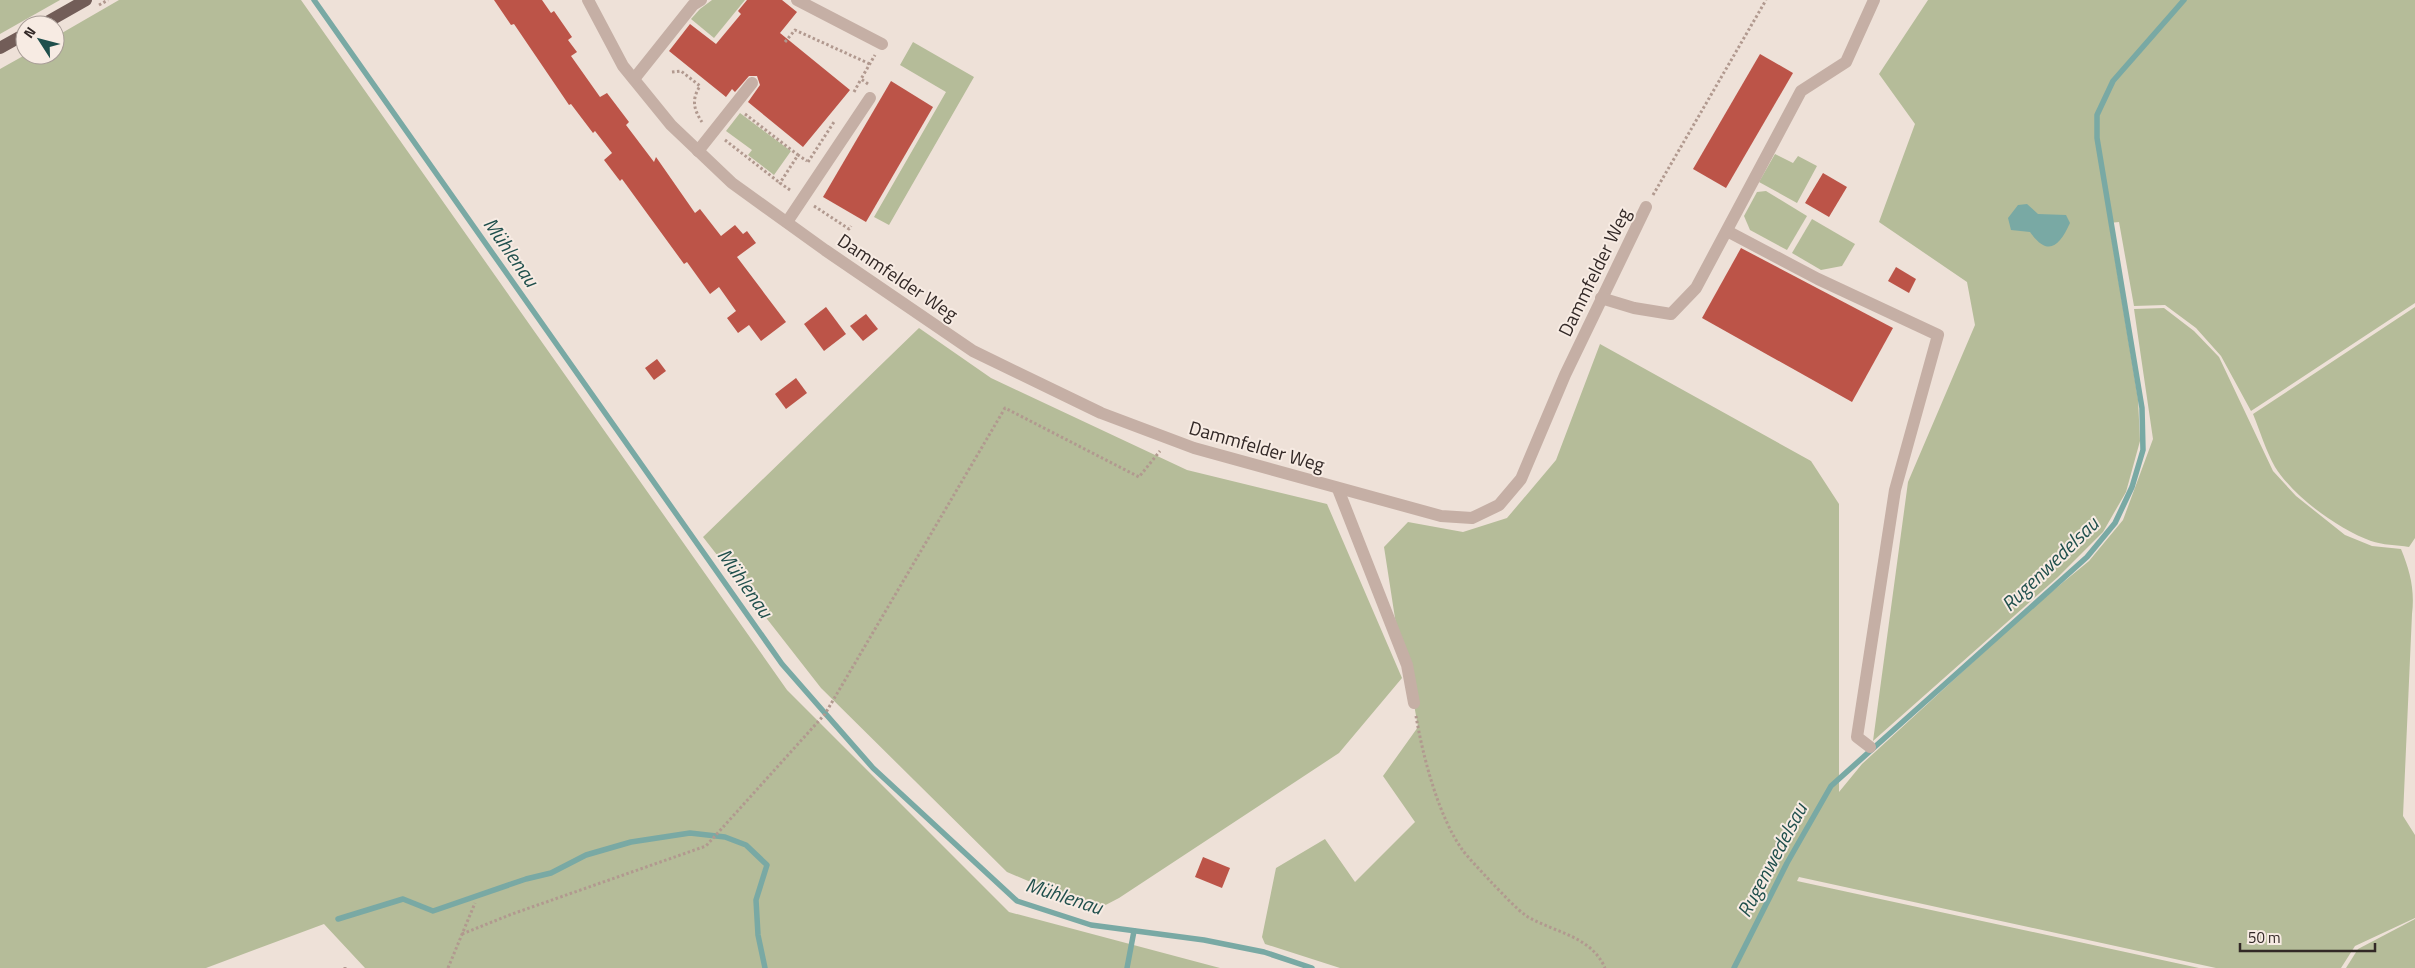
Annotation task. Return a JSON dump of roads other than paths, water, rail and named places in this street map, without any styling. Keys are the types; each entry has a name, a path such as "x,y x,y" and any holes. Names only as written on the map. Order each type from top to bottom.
{"main road":[{"path":"60,15 86,0"},
{"path":"0,48 15,40"}],"street":[{"name":"Dammfelder Weg","path":"588,0 623,66 670,125 732,183 825,250 973,351 1101,413 1170,439 1338,489 1441,516 1472,518 1499,506 1521,479 1565,374 1646,207"},
{"path":"634,79 694,5 701,0"},
{"path":"796,0 882,44"},
{"path":"1601,298 1634,308 1671,314 1696,288 1801,91 1846,62 1874,0"},
{"path":"698,151 752,84"},
{"path":"787,222 870,98"},
{"path":"1727,231 1818,279 1938,335 1895,490 1857,736 1870,747"},
{"path":"1338,489 1407,665 1414,703"}],"water":[{"path":"2027,204 2038,214 2066,215 2070,223 2062,238 2053,246 2042,245 2030,232 2011,230 2008,218 2018,205"}],"waterway":[{"name":"Mühlenau","path":"314,0 782,664 873,768 1017,901 1091,925 1204,940 1264,952 1312,968"},
{"name":"Rugenwedelsau","path":"1734,968 1787,863 1831,786 2087,557 2115,523 2132,487 2143,450 2142,408 2097,138 2097,115 2113,81 2184,0"},
{"path":"338,919 403,899 433,911 526,879 551,873 586,855 631,842 690,833 725,837 746,845 767,865 756,900 758,935 765,968"},
{"path":"1127,968 1134,931"}]}
